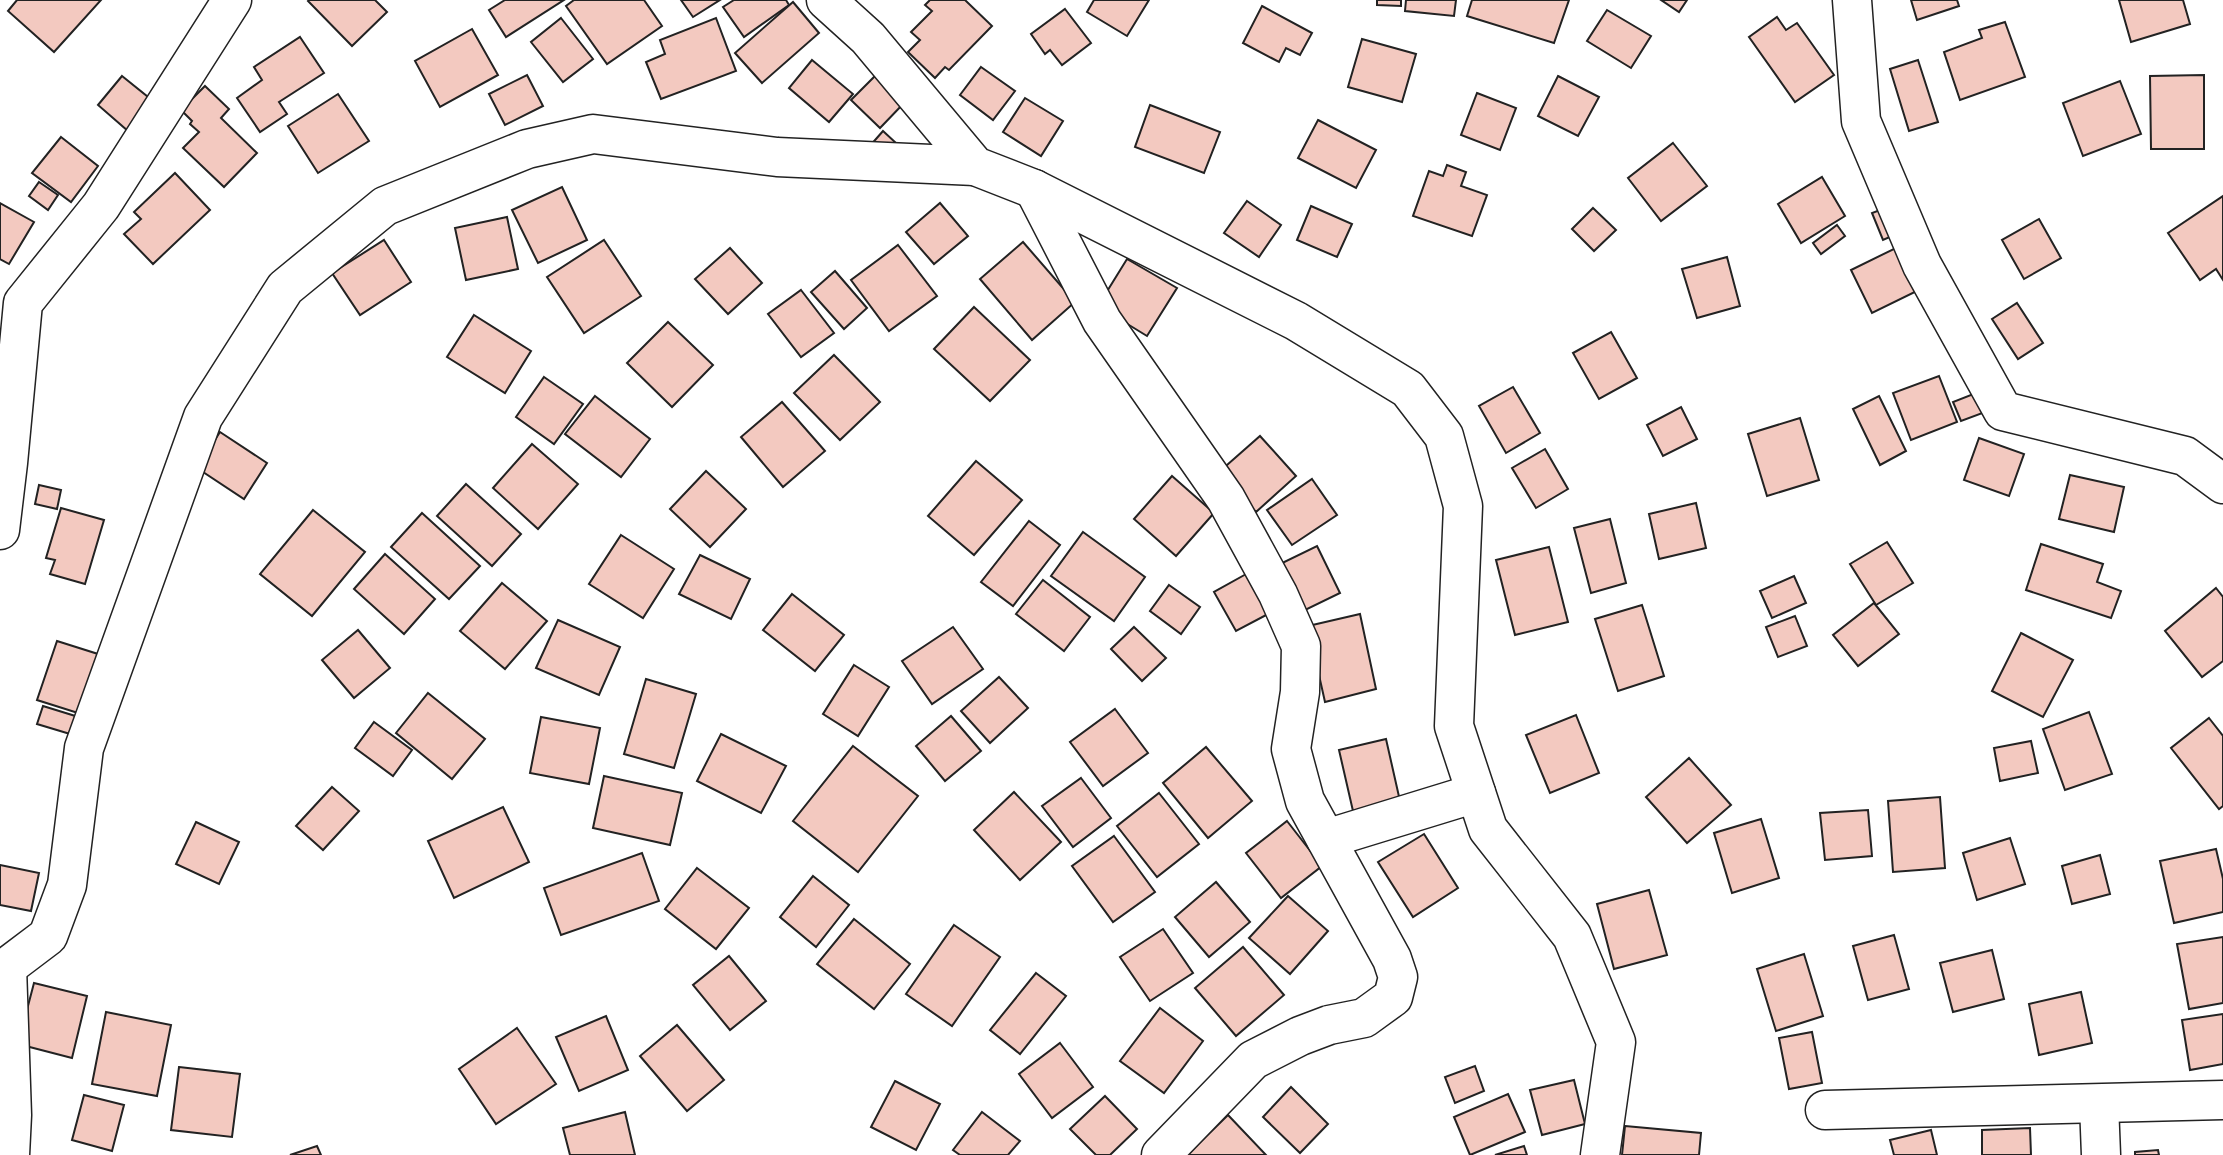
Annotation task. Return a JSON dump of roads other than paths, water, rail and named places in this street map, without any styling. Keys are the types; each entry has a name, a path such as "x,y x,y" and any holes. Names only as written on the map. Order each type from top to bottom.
{"street":[{"path":"0,367 23,303 101,206 232,0"},
{"path":"826,0 868,38 975,166"},
{"path":"1852,0 1861,121 1922,265 2003,411 2185,456 2223,484"},
{"path":"10,1155 12,1115 4,968 48,936 67,885 84,748 203,417 285,288 385,206 527,149 593,134 777,157 975,166 1034,189 1307,328 1408,389 1444,436 1463,506 1454,726 1488,829 1572,936 1616,1042 1600,1155"},
{"path":"1034,189 1102,321 1226,499 1278,594 1300,646 1300,692 1291,749 1305,801 1392,959 1398,977 1393,996 1364,1018 1309,1032 1253,1060 1161,1155"},
{"path":"0,530 23,303"},
{"path":"1326,839 1476,793"},
{"path":"1825,1110 2223,1100"},
{"path":"2099,1104 2102,1155"}]}
